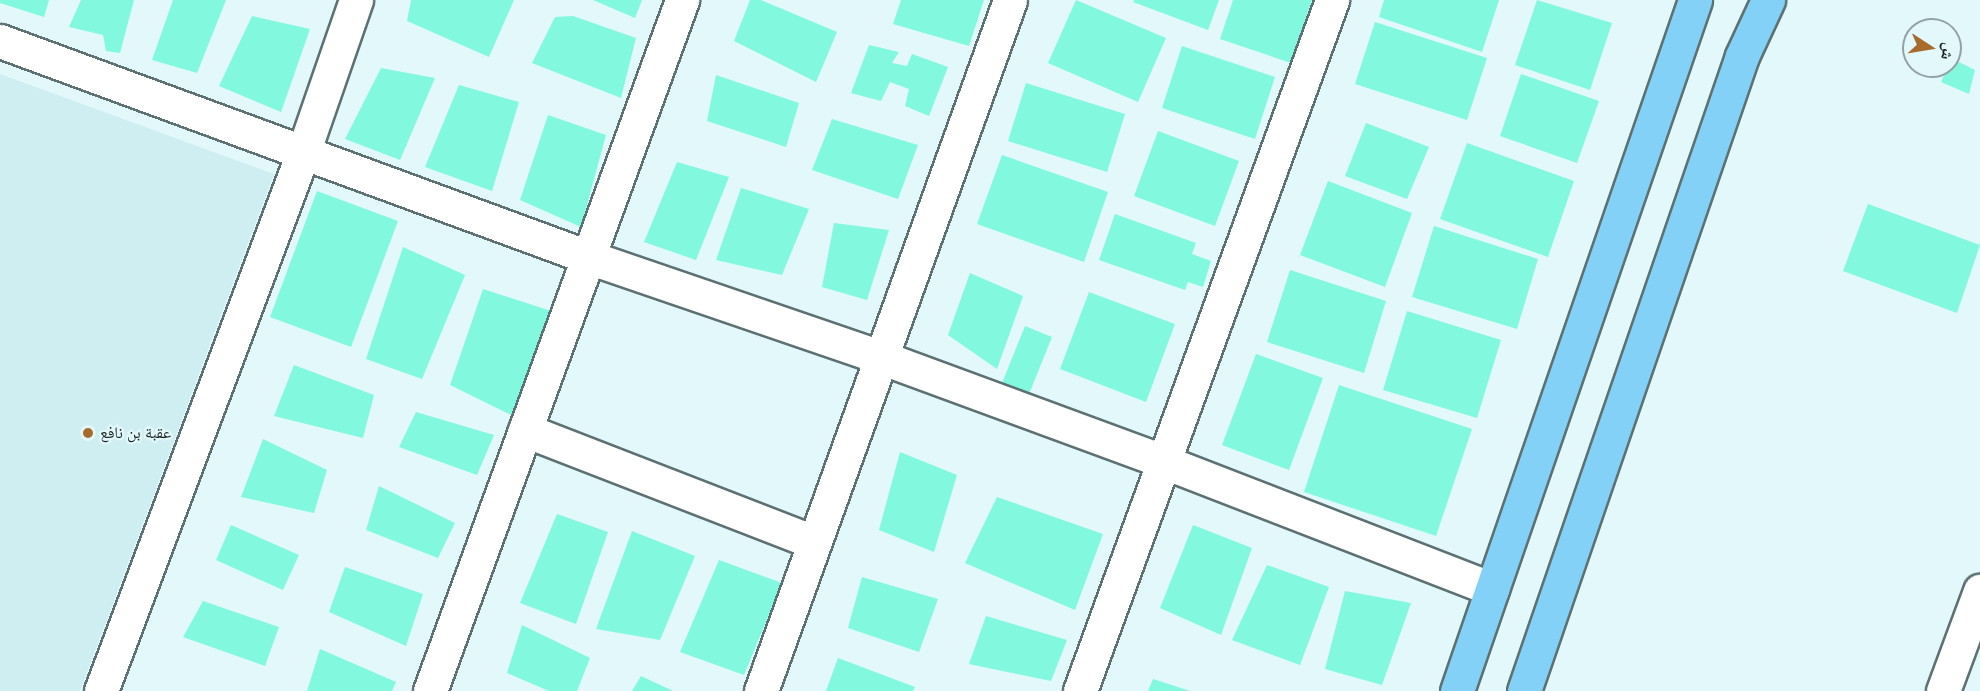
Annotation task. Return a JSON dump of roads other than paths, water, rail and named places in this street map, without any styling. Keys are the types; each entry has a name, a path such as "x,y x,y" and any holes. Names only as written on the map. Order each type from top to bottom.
{"main road":[{"path":"1457,691 1695,0"},
{"path":"1524,691 1742,56 1768,0"}],"street":[{"path":"101,691 303,153 356,0"},
{"path":"430,691 682,0"},
{"path":"761,691 1010,0"},
{"path":"1080,691 1332,0"},
{"path":"0,41 588,257 880,357 1162,461 1492,589"},
{"path":"525,430 814,543"},
{"path":"1943,691 1980,591"}],"place":[{"name":"عقبة بن نافع","path":"88,433"}]}
